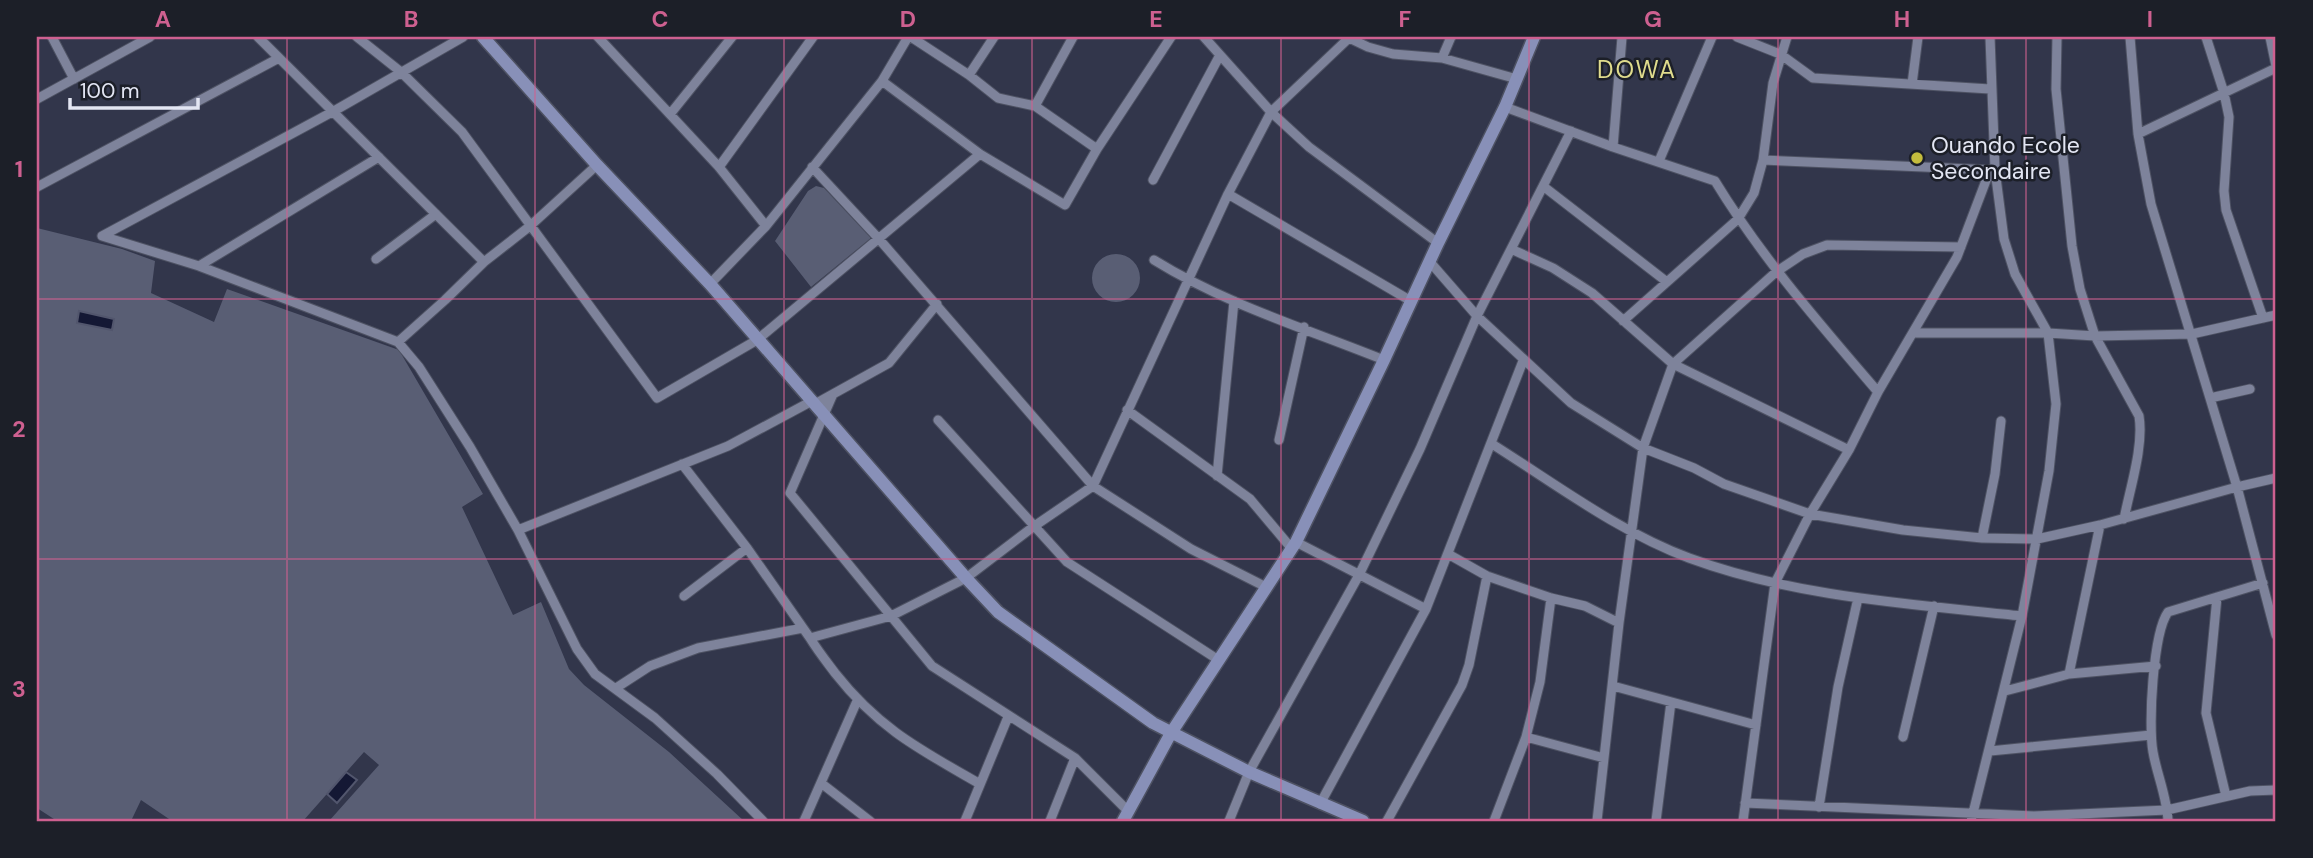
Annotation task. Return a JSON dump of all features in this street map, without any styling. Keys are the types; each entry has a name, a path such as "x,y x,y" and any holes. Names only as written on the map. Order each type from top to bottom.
{"street":[{"path":"52,37 74,79"},
{"path":"37,99 150,37"},
{"path":"258,37 484,262"},
{"path":"357,37 401,72 462,132 657,398 757,340 980,154"},
{"path":"463,37 334,111 102,236 199,266 398,342 427,378 518,530 577,649 596,674 656,718 763,821"},
{"path":"484,37 597,165 710,284 998,612 1153,723 1249,772 1363,821"},
{"path":"598,37 671,113 766,226"},
{"path":"719,167 813,37"},
{"path":"710,284 766,226 881,81 910,37 969,75 999,99 1035,106 1097,149"},
{"path":"969,75 993,37"},
{"path":"1035,106 1073,37"},
{"path":"881,81 980,154 1065,205 1097,149 1171,37"},
{"path":"1204,37 1271,112 1308,147 1438,243"},
{"path":"810,638 891,616 966,578 1093,486 1228,194 1271,112 1349,37 1393,54 1442,58 1517,79"},
{"path":"1442,58 1451,37"},
{"path":"817,406 790,493 932,666 1075,758 1126,816 1171,733 1294,545 1505,107 1534,37"},
{"path":"1613,147 1622,37"},
{"path":"1659,161 1712,37"},
{"path":"1737,37 1780,54 1813,78 1990,89"},
{"path":"1623,321 1738,219 1757,186 1769,106 1780,54 1787,37"},
{"path":"1912,84 1918,37"},
{"path":"1973,818 2022,617 2037,540 2056,404 2048,333 2009,258 1992,170 1990,37"},
{"path":"2057,37 2056,89 2080,289 2095,336 2139,416 2140,438 2124,519"},
{"path":"2130,37 2138,134 2151,204 2237,487 2276,635"},
{"path":"2206,37 2229,117 2224,191 2226,210 2263,318"},
{"path":"2138,134 2276,67 2270,37"},
{"path":"671,113 730,38"},
{"path":"1153,180 1220,55"},
{"path":"37,187 279,58"},
{"path":"1505,107 1715,181 1776,272 1878,392"},
{"path":"1229,821 1249,772 1359,575 1420,449 1476,316 1571,131"},
{"path":"199,266 379,157"},
{"path":"1763,160 1992,170"},
{"path":"398,342 484,262 530,226 597,165"},
{"path":"812,167 937,304 1093,486 1191,549 1266,587"},
{"path":"1743,821 1775,583 1810,514 1849,450 1878,392 1961,247 1992,170"},
{"path":"1543,186 1667,282"},
{"path":"1228,194 1411,301"},
{"path":"376,260 436,214"},
{"path":"1597,821 1619,623 1643,448 1673,364 1776,272 1803,254 1828,245 1961,247"},
{"path":"1511,249 1573,279 1673,364 1849,450"},
{"path":"1154,260 1188,281 1234,302 1384,360"},
{"path":"1430,262 1476,316 1572,403 1643,448 1694,468 1724,484 1810,514 1903,530 2037,540 2276,478"},
{"path":"1217,476 1234,302"},
{"path":"518,530 728,446 817,406 889,363 937,304"},
{"path":"1914,332 2095,336 2192,334 2276,315"},
{"path":"1279,440 1304,327"},
{"path":"1320,804 1426,609 1523,361"},
{"path":"2210,398 2250,389"},
{"path":"1127,410 1250,499 1294,545 1426,609"},
{"path":"939,420 1067,562 1217,659"},
{"path":"1982,538 1995,474 2001,421"},
{"path":"1492,444 1633,533 1688,558 1775,583 1858,598 2022,617"},
{"path":"682,464 747,548 818,653 857,701 905,741 980,784"},
{"path":"2069,674 2100,525"},
{"path":"684,596 747,548"},
{"path":"1448,554 1487,576 1585,606 1619,623"},
{"path":"1387,821 1462,685 1469,665 1487,576"},
{"path":"2168,821 2168,810 2151,735 2161,626 2168,612 2263,583"},
{"path":"1493,821 1525,737 1544,664 1550,597"},
{"path":"2217,597 2206,713 2226,796"},
{"path":"1819,807 1838,687 1858,598"},
{"path":"1903,737 1934,606"},
{"path":"616,688 650,666 698,648 803,628"},
{"path":"2005,691 2069,674 2156,666"},
{"path":"1613,686 1756,725"},
{"path":"804,821 857,701"},
{"path":"1657,821 1671,702"},
{"path":"965,821 1008,717"},
{"path":"1990,751 2151,735"},
{"path":"1525,737 1604,758"},
{"path":"1050,821 1075,758"},
{"path":"821,783 870,821"},
{"path":"1745,803 1895,810 1973,818 2034,819 2168,810 2226,796 2276,790"},
{"path":"1892,821 1895,810"}],"shaded area":[{"path":"816,186 824,188 871,238 811,287 775,241 808,191"},
{"path":"37,228 122,249 155,261 151,293 214,322 227,289 399,350 483,494 462,507 513,615 541,602 569,669 584,685 669,752 744,821 329,821 379,765 364,752 303,821 172,821 141,800 131,821 57,821 37,808"},
{"path":"1116,254 1133,261 1140,278 1133,295 1116,302 1099,295 1092,278 1099,261"},
{"path":"79,311 114,319 112,330 77,323"},
{"path":"346,772 357,780 337,803 327,794"}],"place":[{"name":"Ouando Ecole Secondaire","path":"1917,158"}],"district":[{"name":"DOWA","path":"1637,69"}]}
